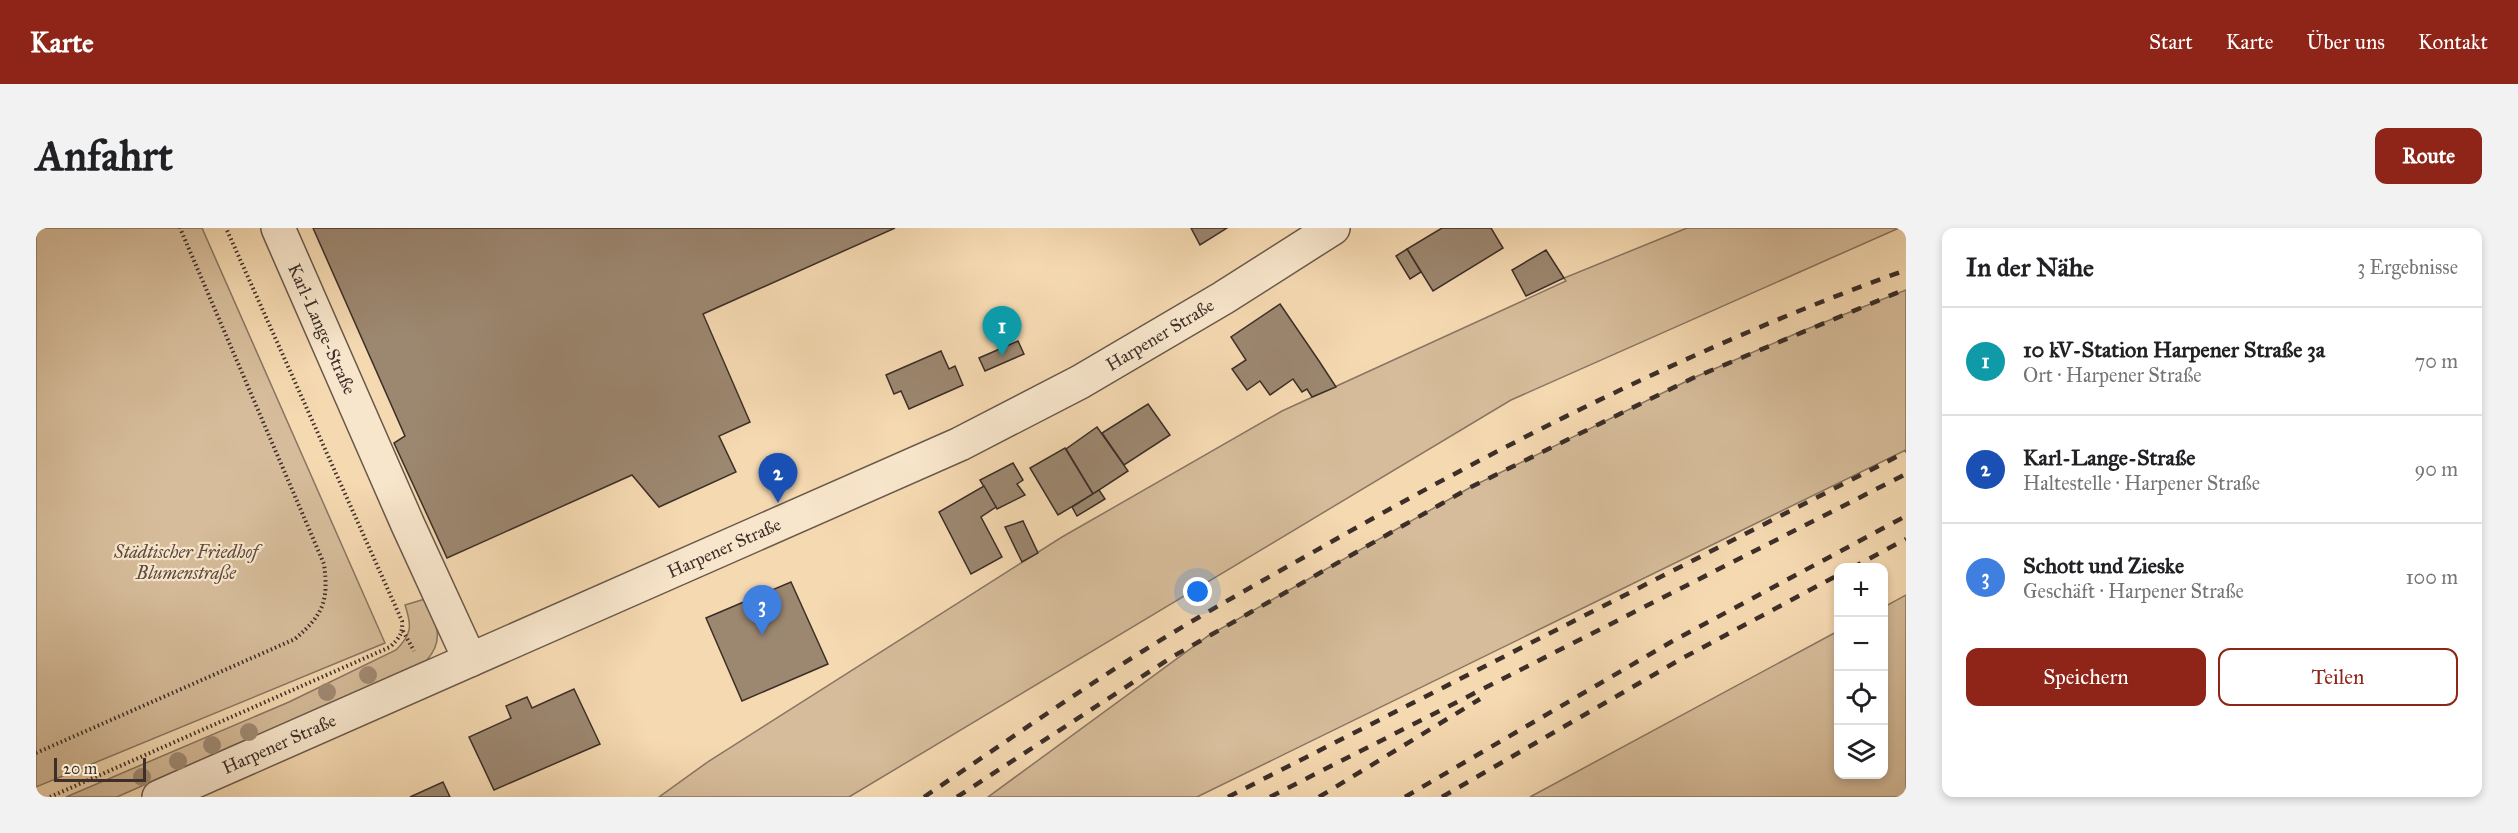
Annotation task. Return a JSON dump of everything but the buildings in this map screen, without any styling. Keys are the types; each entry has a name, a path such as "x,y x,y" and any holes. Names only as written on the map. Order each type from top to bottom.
{"street":[{"name":"Karl-Lange-Straße","path":"278,228 408,525 470,660"},
{"name":"Harpener Straße","path":"159,797 960,444 1080,382 1223,298 1334,228"}],"path":[{"path":"36,753 295,639 313,624 324,604 327,584 324,564 180,228"},
{"path":"50,797 390,647 401,637 403,631 402,621 226,228"}],"green space":[{"name":"Städtischer Friedhof Blumenstraße","path":"36,228 202,228 385,643 36,787"},
{"path":"1687,228 1899,228 1511,400 849,797 659,797 709,761 1062,537 1282,411 1566,281 1564,278"},
{"path":"1906,290 1906,450 1197,797 988,797 1208,636 1471,487 1693,378 1802,331"},
{"path":"1906,595 1906,797 1530,797 1834,633 1834,779 1888,779 1888,605"},
{"path":"425,599 437,630 436,644 427,660 117,797 66,797 289,702 396,650 405,639 409,629 405,605"}],"railway":[{"path":"924,797 1088,686 1167,636 1407,500 1545,427 1687,359 1759,327 1906,270"},
{"path":"957,797 1172,657 1471,487 1693,378 1906,289"},
{"path":"1228,797 1906,452"},
{"path":"1270,797 1906,474"},
{"path":"1405,797 1671,642 1906,516"},
{"path":"1861,563 1906,539"},
{"path":"1442,797 1681,659 1834,577"},
{"path":"1319,797 1480,699"}],"place":[{"name":"10 kV-Station Harpener Straße 3a","path":"1002,356"},
{"name":"Karl-Lange-Straße","path":"778,503"},
{"name":"Schott und Zieske","path":"762,635"}]}
